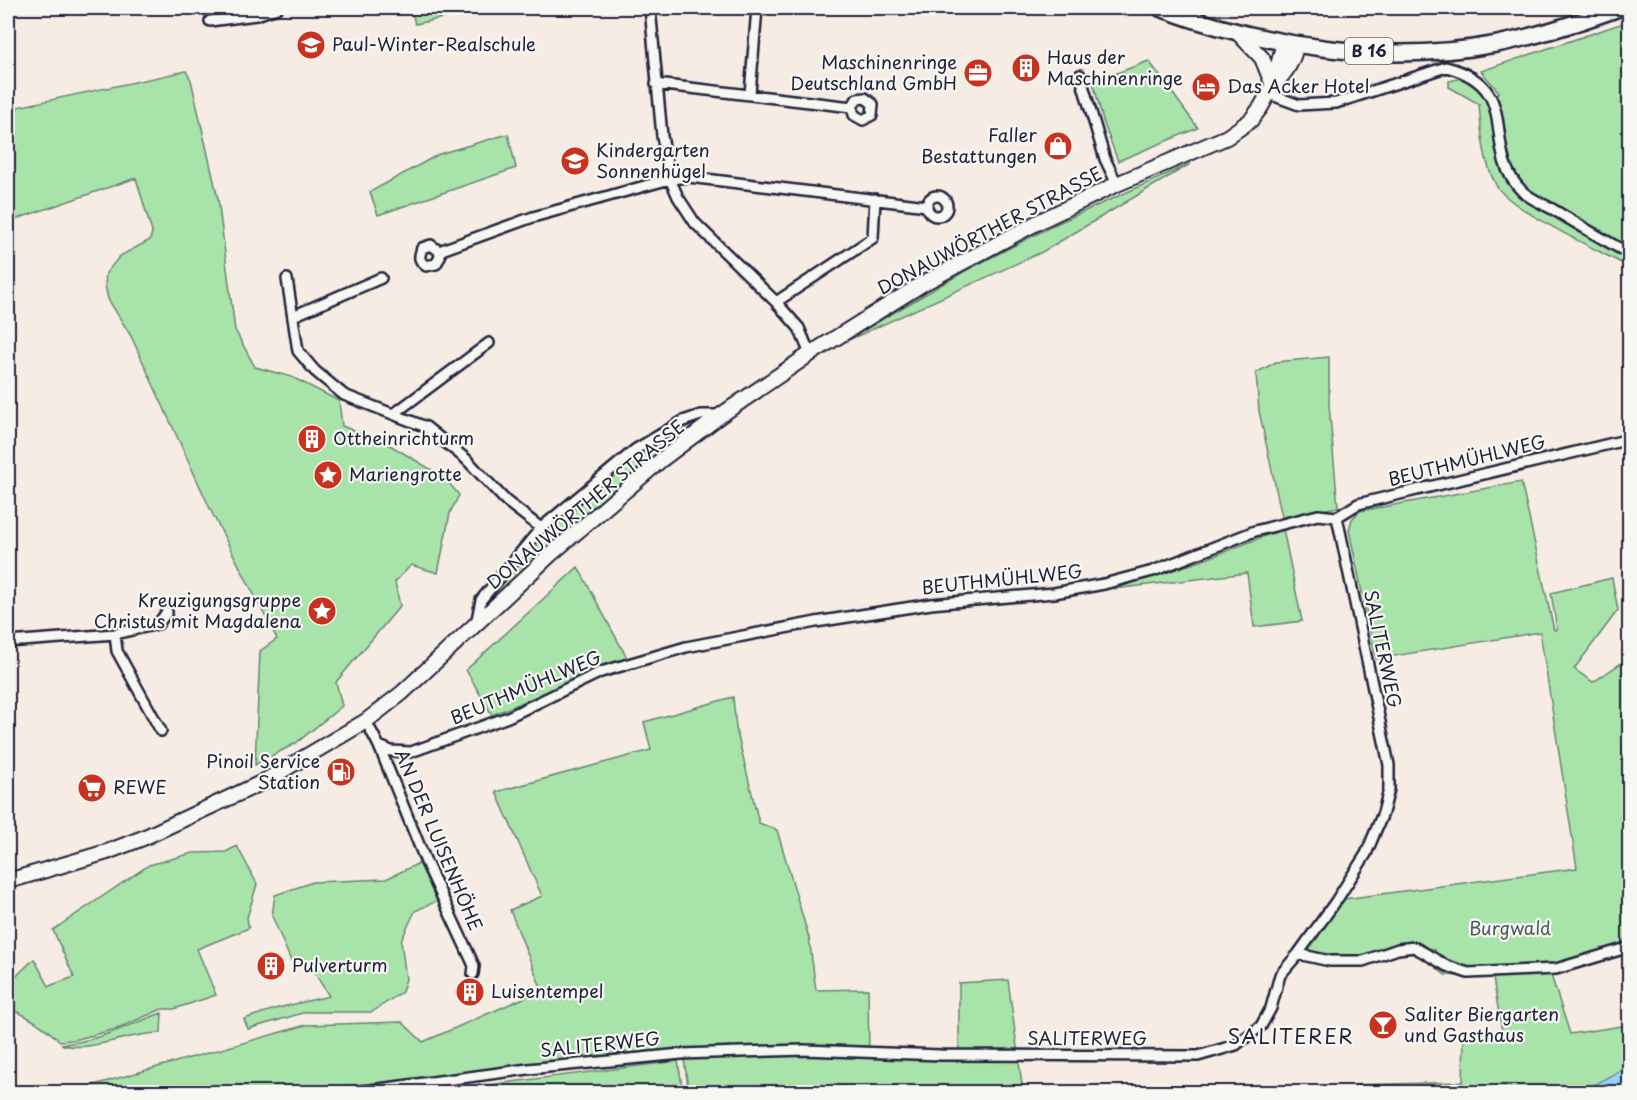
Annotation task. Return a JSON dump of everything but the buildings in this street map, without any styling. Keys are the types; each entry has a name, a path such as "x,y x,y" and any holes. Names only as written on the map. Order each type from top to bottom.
{"main road":[{"name":"B 16","path":"1160,8 1237,32 1290,43 1387,52 1442,51 1497,44 1579,22 1620,8"},
{"path":"1237,32 1262,58 1271,89"},
{"name":"DONAUWÖRTHER STRASSE","path":"8,881 89,858 143,838 263,782 366,721 402,693 551,554 661,460 721,415 810,354 922,284 1042,220 1117,184 1227,137 1251,120 1271,89 1290,43"}],"street":[{"path":"210,21 256,15 277,8"},
{"path":"650,8 662,136 670,179 678,197 695,223 776,302 799,328 810,354"},
{"path":"750,94 757,8"},
{"path":"1271,89 1299,105 1311,106 1336,103 1446,67 1465,72 1476,79 1493,101 1503,160 1509,176 1523,193 1629,254"},
{"path":"1080,75 1105,159 1117,184"},
{"path":"657,84 852,107"},
{"path":"439,250 533,217 670,179 689,177 927,206"},
{"path":"776,302 873,238 875,199"},
{"path":"292,316 381,278"},
{"path":"286,279 298,351 315,371 344,395 426,427 466,459 506,501 541,528"},
{"path":"395,413 489,343"},
{"name":"DONAUWÖRTHER STRASSE","path":"476,624 481,600 541,528 636,449 683,421 701,415 721,415"},
{"name":"BEUTHMÜHLWEG","path":"380,746 391,751 411,752 508,717 601,672 686,647 816,622 931,604 1054,593 1104,585 1154,571 1255,531 1318,515 1337,517 1359,504 1629,439"},
{"name":"SALITERWEG","path":"357,1092 528,1069 681,1054 804,1050 941,1055 1198,1056 1236,1045 1261,1026 1272,1008 1280,975 1298,954 1366,854 1383,813 1389,789 1389,765 1337,517"},
{"path":"8,642 115,634 158,624 167,612"},
{"path":"115,634 117,651 161,731"},
{"name":"AN DER LUISENHÖHE","path":"366,721 380,746 426,862 474,966 473,974"},
{"path":"1298,954 1330,961 1363,961 1398,949 1414,947 1447,966 1468,973 1556,969 1629,947"}],"green space":[{"path":"411,8 455,8 457,15 415,24"},
{"path":"1629,21 1629,267 1536,218 1504,195 1496,185 1485,156 1479,104 1449,87 1449,81 1462,78 1482,91 1488,101 1499,92 1481,71"},
{"path":"1149,61 1198,128 1118,161 1104,124 1093,82"},
{"path":"186,71 191,80 218,199 235,330 255,367 292,377 339,401 342,426 388,444 444,477 459,495 450,513 438,573 411,565 395,582 400,606 336,682 342,706 296,743 255,765 260,651 277,639 213,515 131,336 108,299 105,285 106,273 120,256 150,240 152,232 136,178 8,222 8,109"},
{"path":"508,134 516,168 378,215 370,192 439,154"},
{"path":"1190,164 1042,252 840,344 965,271 1058,223"},
{"path":"1329,357 1329,405 1338,507 1282,517 1259,411 1256,373 1276,362"},
{"path":"695,421 698,426 557,540 489,605 486,602 551,530 627,464"},
{"name":"Burgwald","path":"1521,482 1554,630 1557,629 1551,593 1612,578 1618,610 1574,669 1593,682 1629,658 1629,943 1548,966 1570,1034 1622,1026 1629,1021 1629,1066 1581,1092 1354,1092 1356,1085 1463,1082 1464,1029 1502,1032 1493,978 1445,975 1432,964 1435,950 1424,946 1407,945 1360,957 1304,954 1344,899 1577,868 1540,632 1376,659 1349,530 1352,519 1360,511"},
{"path":"1283,529 1302,621 1254,627 1247,573 1114,589 1201,561"},
{"path":"578,567 627,658 492,715 466,670"},
{"path":"733,697 736,728 759,823 777,830 809,938 816,990 868,989 869,1058 959,1061 959,983 1008,980 1023,1092 689,1092 684,1060 687,1058 685,1049 292,1092 69,1092 306,1025 402,1022 423,1042 542,990 510,910 542,896 496,792 651,750 644,722"},
{"path":"237,846 257,884 247,918 249,928 197,949 216,995 174,1009 162,1009 116,1029 74,1040 60,1041 36,1022 8,1008 8,984 34,959 49,986 74,977 53,930 149,865 193,853 226,852"},
{"path":"419,863 437,901 415,911 401,941 406,979 402,992 372,1012 306,1012 248,1029 244,1019 329,996 313,970 291,961 272,916 275,895 313,882 386,879"},
{"path":"162,1013 161,1033 96,1045 61,1044 87,1040"},
{"path":"678,1061 683,1092 431,1092"}],"water":[{"path":"1629,1066 1629,1092 1581,1092"}],"place":[{"name":"Paul-Winter-Realschule","path":"311,45"},
{"name":"Haus der Maschinenringe","path":"1026,68"},
{"name":"Maschinenringe Deutschland GmbH","path":"978,73"},
{"name":"Das Acker Hotel","path":"1206,87"},
{"name":"Faller Bestattungen","path":"1058,146"},
{"name":"Kindergarten Sonnenhügel","path":"575,161"},
{"name":"Ottheinrichturm","path":"312,439"},
{"name":"Mariengrotte","path":"328,475"},
{"name":"Kreuzigungsgruppe Christus mit Magdalena","path":"322,611"},
{"name":"Pinoil Service Station","path":"341,772"},
{"name":"REWE","path":"92,788"},
{"name":"Pulverturm","path":"271,966"},
{"name":"Luisentempel","path":"470,992"},
{"name":"Saliter Biergarten und Gasthaus","path":"1383,1025"}],"district":[{"name":"SALITERER","path":"1291,1037"}]}
